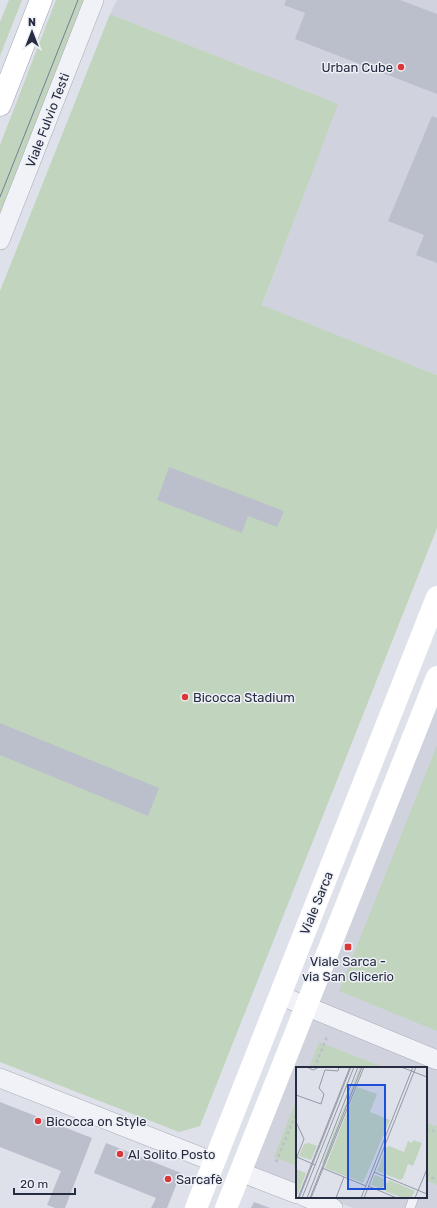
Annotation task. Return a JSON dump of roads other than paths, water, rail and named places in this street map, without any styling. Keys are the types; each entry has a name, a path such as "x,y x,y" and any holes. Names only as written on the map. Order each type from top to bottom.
{"street":[{"path":"0,105 41,0"},
{"name":"Viale Fulvio Testi","path":"0,240 94,0"},
{"name":"Viale Sarca","path":"196,1208 437,598"},
{"path":"226,1208 437,677"},
{"path":"280,995 437,1060"},
{"path":"0,1078 214,1162"},
{"path":"240,1172 296,1194"},
{"path":"308,1198 333,1208"}],"lane":[{"path":"410,1208 414,1198"}],"tram line":[{"path":"0,197 78,0"}],"place":[{"name":"Urban Cube","path":"401,67"},
{"name":"Bicocca Stadium","path":"185,697"},
{"name":"Viale Sarca - via San Glicerio","path":"348,947"},
{"name":"Bicocca on Style","path":"38,1121"},
{"name":"Al Solito Posto","path":"120,1154"},
{"name":"Sarcafè","path":"168,1179"}]}
